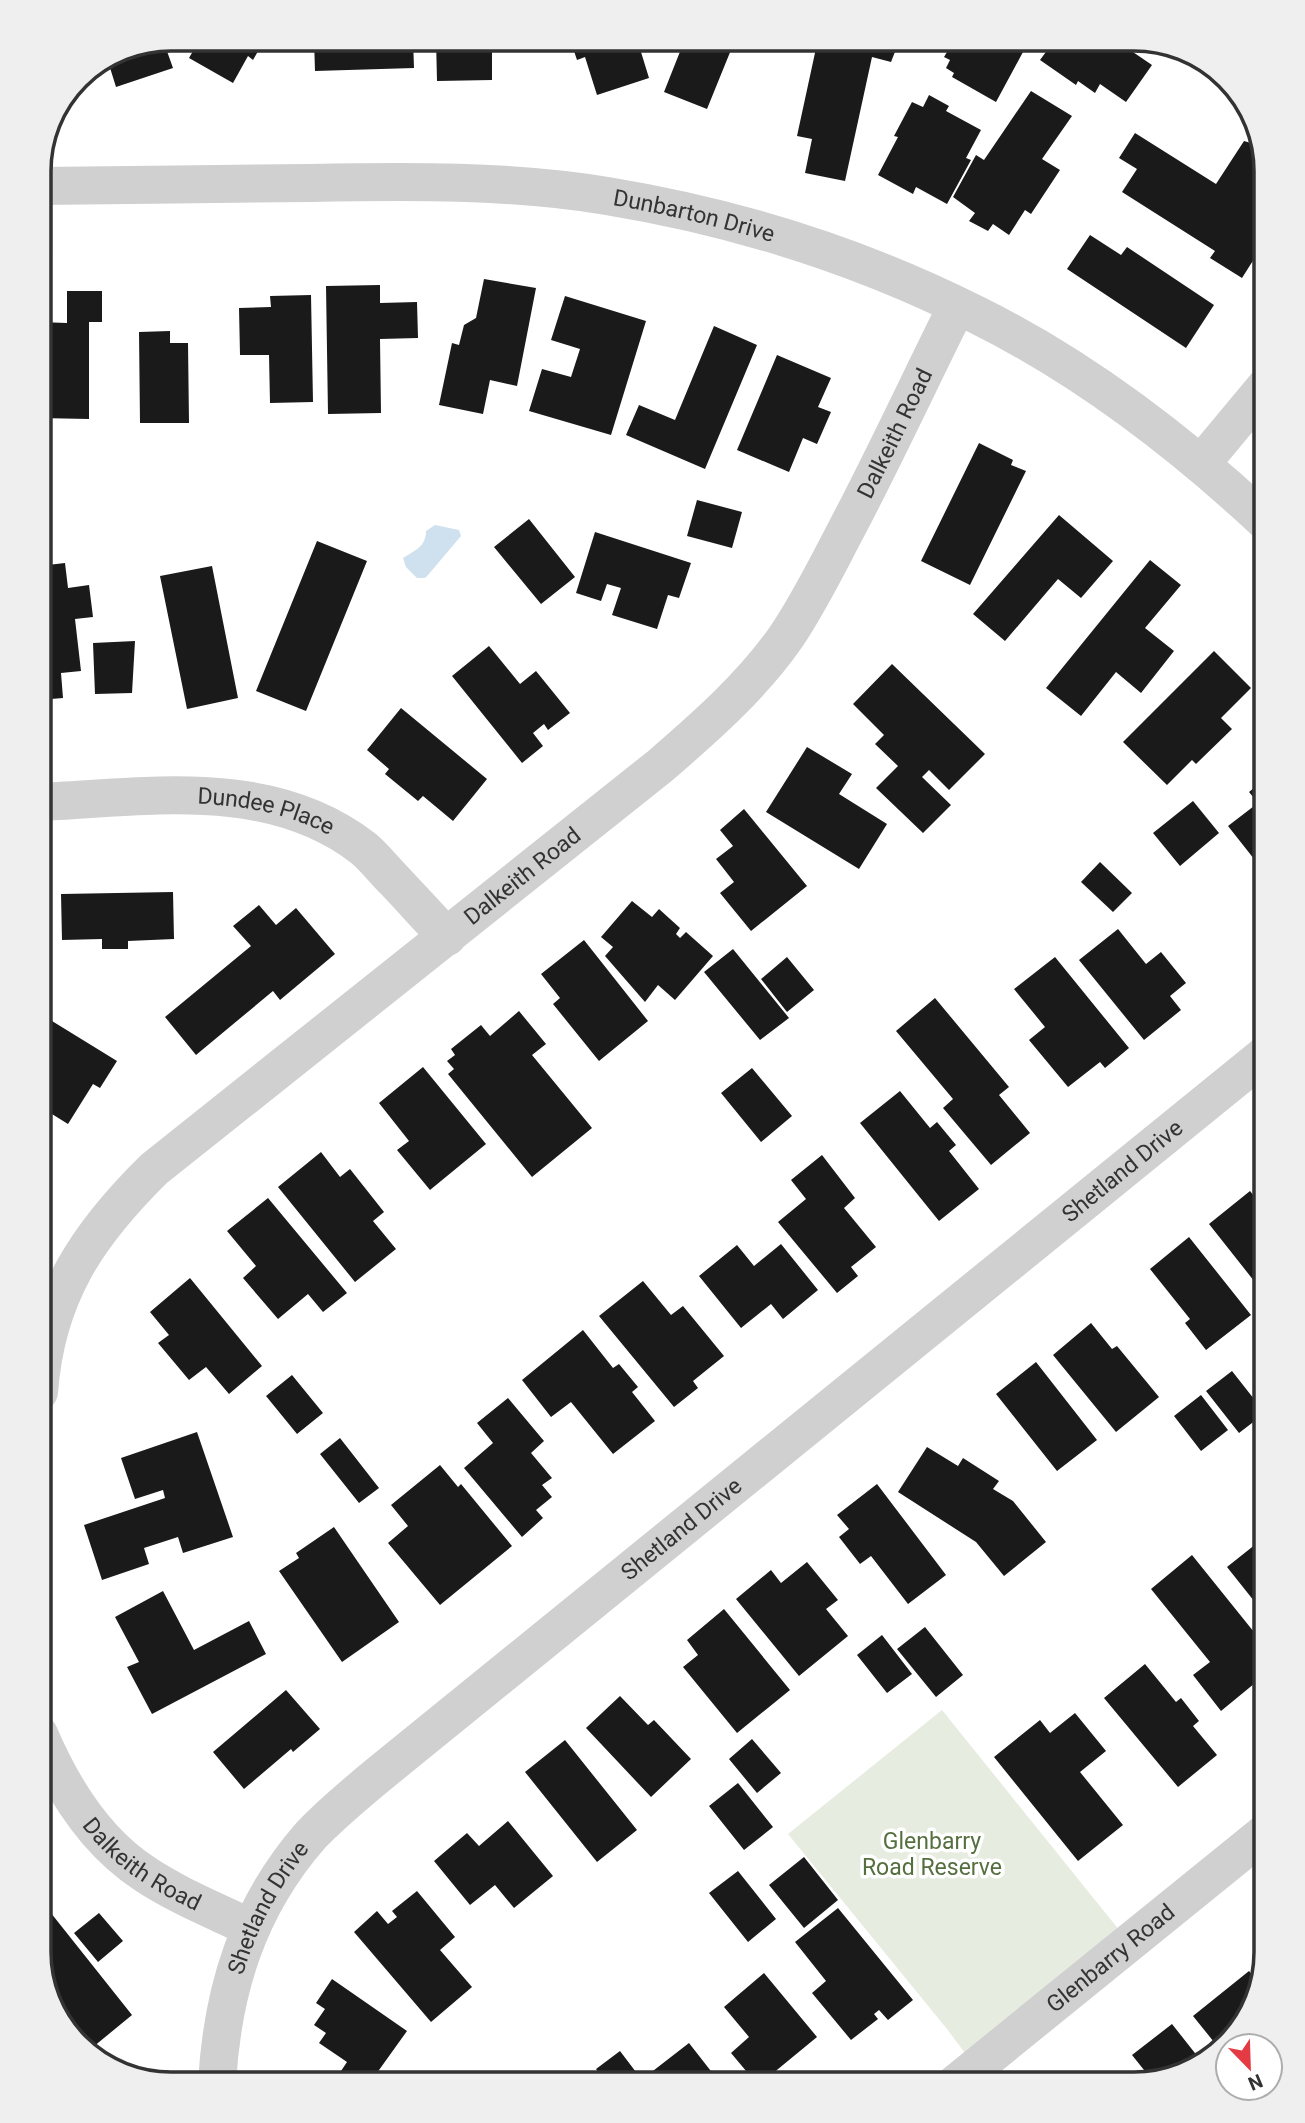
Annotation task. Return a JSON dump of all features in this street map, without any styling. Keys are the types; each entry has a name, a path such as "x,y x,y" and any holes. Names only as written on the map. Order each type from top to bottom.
{"street":[{"name":"Dunbarton Drive","path":"51,186 397,182 528,188 606,196 756,229 826,251 957,306 1042,351 1105,391 1201,464 1254,511"},
{"name":"Dalkeith Road","path":"51,1322 62,1292 92,1239 124,1199 154,1170 650,775 709,724 752,678 785,638 813,592 879,467 957,306"},
{"path":"1201,464 1254,401"},
{"name":"Dundee Place","path":"51,802 212,796 253,800 290,809 320,820 366,850 447,937"},
{"name":"Shetland Drive","path":"217,2072 221,2034 238,1959 267,1896 310,1836 348,1800 1254,1065"},
{"name":"Dalkeith Road","path":"51,1763 88,1820 113,1848 143,1873 251,1928"},
{"name":"Glenbarry Road","path":"970,2072 1254,1842"}],"green space":[{"name":"Glenbarry Road Reserve","path":"942,1710 1128,1941 976,2068 788,1834"}],"water":[{"path":"435,525 459,530 461,536 425,578 417,578 406,567 403,558 419,548 426,531"}],"building":[{"path":"167,51 173,68 116,87 110,68 148,53"},
{"path":"193,51 258,51 253,60 248,56 233,83 189,58"},
{"path":"314,51 413,51 414,68 315,71"},
{"path":"436,51 492,51 492,80 437,81"},
{"path":"574,51 641,51 649,78 597,95 585,57 577,60"},
{"path":"680,51 731,51 707,109 664,92"},
{"path":"815,51 895,51 891,62 872,57 845,181 805,173 812,139 797,136"},
{"path":"948,51 1024,51 996,102 952,77 954,73 946,68 950,60 944,57"},
{"path":"1047,51 1131,51 1152,65 1126,102 1100,84 1095,93 1078,81 1076,85 1040,60"},
{"path":"1031,91 1072,116 1042,159 1060,170 1031,214 1025,210 1009,235 993,224 988,231 969,221 975,213 953,197 976,155 984,160"},
{"path":"929,95 949,106 946,111 981,130 966,158 971,160 947,204 916,187 913,194 878,175 912,102 923,107"},
{"path":"1135,133 1216,184 1244,141 1251,143 1254,171 1254,259 1242,278 1210,258 1215,251 1122,192 1137,169 1119,158"},
{"path":"1090,235 1121,255 1127,247 1214,305 1186,348 1067,269"},
{"path":"484,279 536,288 517,386 490,380 483,414 439,405 452,343 459,345 464,325 476,318"},
{"path":"380,285 380,303 417,302 418,338 380,339 381,413 328,414 326,286"},
{"path":"67,291 102,291 102,322 89,322 89,419 51,418 51,322 67,323"},
{"path":"311,295 313,402 270,403 269,355 240,355 239,308 271,307 270,296"},
{"path":"565,296 646,321 611,435 529,411 542,369 571,377 580,349 551,340"},
{"path":"714,326 757,345 705,469 626,435 639,405 675,420"},
{"path":"170,331 170,343 188,343 189,423 140,423 139,332"},
{"path":"777,355 831,378 818,407 831,412 817,444 803,438 789,472 737,450"},
{"path":"979,443 1013,460 1011,465 1026,471 970,585 921,561"},
{"path":"697,500 742,512 732,548 687,536"},
{"path":"1059,515 1113,561 1081,598 1058,579 1005,641 973,614"},
{"path":"529,519 575,577 541,604 494,547"},
{"path":"595,532 691,563 679,598 668,595 657,629 612,615 621,588 607,584 601,601 576,593"},
{"path":"317,541 367,561 306,711 256,691"},
{"path":"1150,560 1181,585 1145,628 1174,651 1141,693 1116,672 1081,716 1046,688"},
{"path":"65,563 68,588 89,585 93,617 75,619 81,671 61,673 63,698 51,699 51,565"},
{"path":"212,566 238,698 187,709 160,576"},
{"path":"135,641 132,693 95,694 93,643"},
{"path":"489,646 520,684 536,671 570,713 548,730 544,724 533,733 543,746 522,763 452,676"},
{"path":"1214,651 1251,688 1221,718 1232,729 1196,764 1192,760 1167,785 1123,742"},
{"path":"892,664 985,754 949,790 929,770 922,777 951,805 923,833 876,788 898,766 875,744 884,735 853,704"},
{"path":"401,708 487,779 453,821 423,796 418,801 385,774 389,769 367,750"},
{"path":"807,747 852,774 839,794 887,824 859,869 766,812"},
{"path":"1193,801 1219,833 1180,866 1153,833"},
{"path":"1254,806 1254,859 1228,826"},
{"path":"744,809 807,886 751,931 720,893 734,882 716,859 733,846 720,830"},
{"path":"1100,862 1132,893 1113,912 1081,882"},
{"path":"173,892 174,939 128,941 128,949 102,949 102,939 62,940 61,894"},
{"path":"632,901 652,917 659,909 680,928 676,934 680,938 686,932 713,956 675,1000 658,985 645,1002 605,956 613,947 601,937"},
{"path":"259,905 276,925 296,908 335,954 280,1000 273,991 196,1055 165,1017 251,946 233,926"},
{"path":"1118,929 1146,964 1161,952 1186,983 1170,996 1181,1010 1144,1040 1079,960"},
{"path":"584,940 648,1021 599,1061 553,1004 560,998 541,974"},
{"path":"733,949 789,1018 760,1040 704,972"},
{"path":"787,957 814,990 787,1012 761,979"},
{"path":"1055,957 1129,1048 1105,1068 1100,1062 1068,1087 1029,1040 1045,1027 1014,989"},
{"path":"935,998 1009,1087 999,1095 1030,1133 991,1165 943,1108 953,1099 896,1031"},
{"path":"519,1011 546,1044 532,1055 592,1128 532,1177 448,1074 454,1069 447,1061 455,1055 451,1049 481,1025 490,1036"},
{"path":"51,1020 117,1061 100,1088 93,1084 68,1124 51,1113"},
{"path":"423,1067 486,1144 430,1190 397,1150 409,1141 379,1103"},
{"path":"752,1068 792,1116 761,1142 721,1093"},
{"path":"900,1091 930,1128 937,1122 956,1145 949,1151 979,1189 939,1221 860,1123"},
{"path":"321,1152 340,1177 350,1169 384,1212 373,1221 396,1249 355,1282 278,1187"},
{"path":"822,1155 855,1198 844,1208 876,1247 851,1267 858,1276 837,1293 778,1222 806,1199 791,1180"},
{"path":"1250,1191 1254,1196 1254,1281 1209,1224"},
{"path":"268,1198 347,1293 323,1312 308,1294 278,1319 243,1278 256,1266 227,1231"},
{"path":"1189,1237 1251,1315 1206,1350 1185,1323 1190,1319 1150,1269"},
{"path":"781,1244 818,1290 783,1319 771,1304 741,1328 699,1276 737,1245 754,1266"},
{"path":"190,1278 262,1366 229,1394 206,1367 189,1380 158,1343 169,1335 150,1312"},
{"path":"643,1281 671,1315 683,1306 724,1356 693,1381 698,1388 674,1407 599,1316"},
{"path":"1091,1323 1112,1349 1117,1346 1159,1397 1116,1432 1053,1355"},
{"path":"583,1330 613,1368 619,1364 638,1387 632,1392 655,1421 613,1454 571,1402 551,1417 522,1380"},
{"path":"1036,1362 1097,1440 1057,1471 996,1394"},
{"path":"1232,1371 1254,1399 1254,1421 1239,1433 1206,1391"},
{"path":"292,1375 323,1413 297,1434 266,1396"},
{"path":"1201,1395 1228,1430 1201,1451 1174,1416"},
{"path":"508,1398 544,1441 531,1453 552,1478 542,1485 552,1497 536,1510 543,1518 522,1537 464,1468 493,1443 477,1423"},
{"path":"197,1432 233,1537 183,1553 178,1537 144,1548 149,1564 102,1580 84,1525 165,1498 163,1490 135,1499 121,1458"},
{"path":"340,1438 379,1488 359,1503 320,1454"},
{"path":"927,1447 958,1466 963,1458 999,1481 993,1489 1013,1501 1046,1542 1004,1576 976,1542 898,1492"},
{"path":"440,1465 458,1487 461,1484 512,1546 440,1605 388,1543 408,1526 391,1505"},
{"path":"877,1484 946,1575 908,1604 871,1556 860,1564 839,1537 849,1529 837,1515"},
{"path":"334,1527 399,1622 342,1662 279,1571 299,1558 296,1553"},
{"path":"1254,1546 1254,1601 1227,1567"},
{"path":"1192,1555 1254,1632 1254,1684 1221,1711 1193,1675 1210,1662 1151,1589"},
{"path":"807,1562 838,1600 826,1609 848,1636 799,1676 736,1599 771,1570 781,1583"},
{"path":"163,1591 194,1650 249,1621 266,1654 152,1714 127,1667 139,1662 115,1617"},
{"path":"724,1609 790,1690 737,1733 683,1667 698,1655 687,1640"},
{"path":"925,1627 963,1675 936,1697 897,1649"},
{"path":"882,1635 912,1674 887,1693 857,1655"},
{"path":"1145,1664 1176,1702 1181,1698 1199,1721 1193,1726 1217,1755 1178,1787 1104,1698"},
{"path":"286,1690 320,1729 293,1752 291,1749 244,1789 213,1752"},
{"path":"620,1696 648,1725 654,1720 691,1759 651,1797 586,1728"},
{"path":"1075,1713 1106,1751 1080,1772 1123,1825 1078,1861 994,1757 1040,1720 1050,1733"},
{"path":"752,1739 781,1773 757,1793 729,1759"},
{"path":"565,1740 637,1830 597,1862 525,1772"},
{"path":"738,1783 773,1827 744,1850 709,1806"},
{"path":"508,1821 553,1876 514,1908 495,1885 470,1905 434,1861 467,1833 479,1846"},
{"path":"804,1857 838,1900 804,1928 769,1885"},
{"path":"738,1871 776,1919 748,1942 709,1893"},
{"path":"417,1891 455,1937 440,1950 472,1987 431,2022 354,1932 377,1911 388,1924 397,1917 392,1911"},
{"path":"838,1908 913,2000 888,2020 879,2010 874,2014 878,2019 851,2040 812,1993 826,1981 795,1942"},
{"path":"51,1913 132,2015 96,2045 71,2019 57,1991 53,1975"},
{"path":"99,1913 123,1941 98,1962 74,1933"},
{"path":"1249,1971 1252,1974 1250,1983 1238,2012 1223,2032 1214,2032 1214,2042 1193,2016"},
{"path":"764,1973 817,2037 775,2072 747,2072 731,2053 749,2037 724,2007"},
{"path":"332,1979 407,2031 378,2072 340,2072 347,2062 319,2043 326,2033 314,2025 325,2009 316,2003"},
{"path":"1172,2024 1196,2055 1165,2068 1145,2071 1132,2055"},
{"path":"689,2043 712,2072 652,2072"},
{"path":"620,2051 636,2072 598,2072 596,2069"}]}
